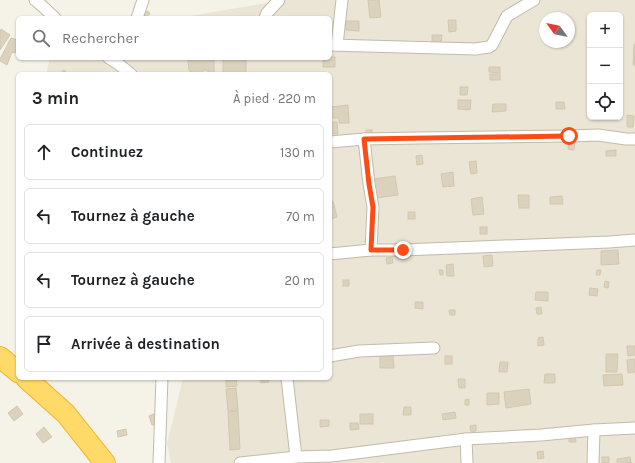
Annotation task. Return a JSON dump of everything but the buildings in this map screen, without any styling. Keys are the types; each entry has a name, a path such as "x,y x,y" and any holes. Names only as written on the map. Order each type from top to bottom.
{"highway":[{"path":"0,357 16,370"},
{"path":"28,380 66,414 105,463"}],"street":[{"path":"35,0 53,16"},
{"path":"138,16 143,0"},
{"path":"266,16 279,0"},
{"path":"342,0 333,45 475,49 489,47 492,45 507,16 534,0"},
{"path":"113,60 128,72"},
{"path":"332,142 364,139 598,135 635,139"},
{"path":"364,139 373,207 371,250"},
{"path":"332,254 371,250 403,250 635,240"},
{"path":"332,356 359,351 434,348"},
{"path":"159,463 162,380"},
{"path":"287,380 296,457"},
{"path":"240,463 296,457 333,459 466,439 635,428"},
{"path":"593,463 594,430"},
{"path":"466,439 467,463"}],"shaded area":[{"path":"284,0 635,0 635,463 171,463 167,444 183,380 332,380 332,72 46,72 50,60 332,60 332,16 191,16"}],"route":[{"path":"403,250 371,250 373,207 364,139 569,136"}]}
